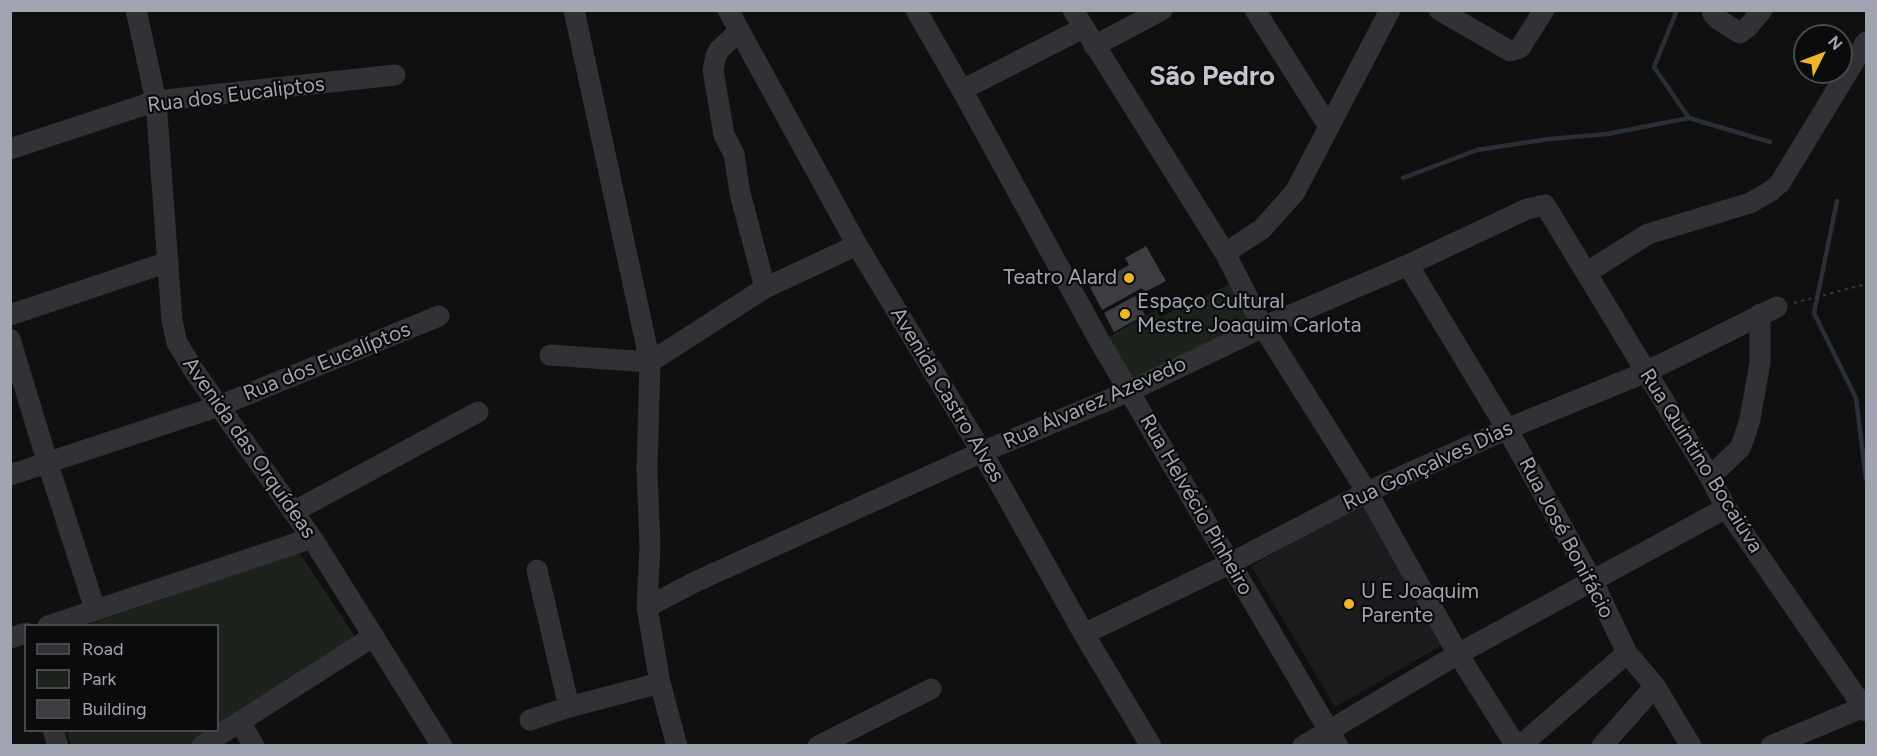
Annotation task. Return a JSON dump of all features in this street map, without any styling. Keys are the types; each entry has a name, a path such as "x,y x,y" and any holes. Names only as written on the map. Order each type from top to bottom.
{"street":[{"name":"Avenida das Orquídeas","path":"136,10 156,101 172,321 177,343 312,538 442,746"},
{"path":"574,10 650,362 647,470 650,546 647,607 660,683 677,746"},
{"name":"Avenida Castro Alves","path":"728,10 857,245 982,452 1084,634 1151,746"},
{"name":"Rua Helvécio Pinheiro","path":"916,10 1100,342 1333,738"},
{"path":"1094,46 1162,10"},
{"path":"1255,10 1329,127"},
{"path":"1226,253 1262,229 1295,192 1390,10"},
{"path":"1439,10 1510,51 1520,48 1544,10"},
{"path":"1712,10 1719,20 1740,33 1762,10"},
{"path":"962,90 1078,19 1226,253 1263,327 1367,492 1458,654 1518,746 1627,653"},
{"path":"739,31 719,50 714,70 724,135 734,154 740,193 765,288"},
{"path":"1586,273 1648,234 1750,203 1761,198 1780,183 1866,42"},
{"name":"Rua dos Eucaliptos","path":"10,149 156,101 395,75"},
{"name":"Rua Álvarez Azevedo","path":"647,607 697,581 982,452 1130,391 1263,327 1408,265 1527,209 1545,205"},
{"name":"Rua Quintino Bocaiúva","path":"1545,205 1710,477 1726,508 1866,708"},
{"path":"550,355 650,362 765,288 857,245"},
{"path":"10,315 168,262"},
{"name":"Rua José Bonifácio","path":"1408,265 1507,429 1593,582 1627,653 1655,686 1691,746"},
{"path":"1710,477 1740,448 1744,438 1750,419 1768,311"},
{"name":"Rua Gonçalves Dias","path":"1084,634 1229,564 1367,492 1507,429 1646,372 1768,311"},
{"name":"Rua dos Eucalíptos","path":"10,475 219,406 439,316"},
{"path":"10,339 95,609"},
{"path":"293,512 478,412"},
{"path":"1303,746 1333,738 1458,654 1726,508"},
{"path":"54,624 312,538"},
{"path":"537,570 569,707"},
{"path":"202,746 374,636"},
{"path":"530,720 569,707 660,683"},
{"path":"1602,746 1655,686"},
{"path":"818,746 931,690"},
{"path":"1771,746 1866,708"},
{"path":"240,722 254,746"}],"path":[{"path":"1768,311 1866,284"}],"shaded area":[{"name":"U E Joaquim Parente","path":"1363,503 1448,642 1335,707 1251,566"}],"green space":[{"path":"1239,280 1263,327 1130,391 1100,342 1156,310 1160,317"},
{"path":"299,552 357,640 219,726 219,624 90,624"},
{"path":"67,732 210,732 188,746 71,745"}],"building":[{"path":"1146,246 1166,281 1145,292 1142,288 1102,310 1090,287 1129,265 1125,258"},
{"name":"Espaço Cultural Mestre Joaquim Carlota","path":"1135,296 1145,315 1114,332 1104,313"}],"waterway":[{"path":"1677,10 1654,67 1689,118 1770,142"},
{"path":"1403,178 1477,150 1549,139 1607,134 1689,118"},
{"path":"1837,201 1814,313 1856,398 1866,479"}],"place":[{"name":"Teatro Alard","path":"1129,278"},
{"name":"Espaço Cultural Mestre Joaquim Carlota","path":"1125,314"},
{"name":"U E Joaquim Parente","path":"1349,604"}],"district":[{"name":"São Pedro","path":"1212,77"}]}
